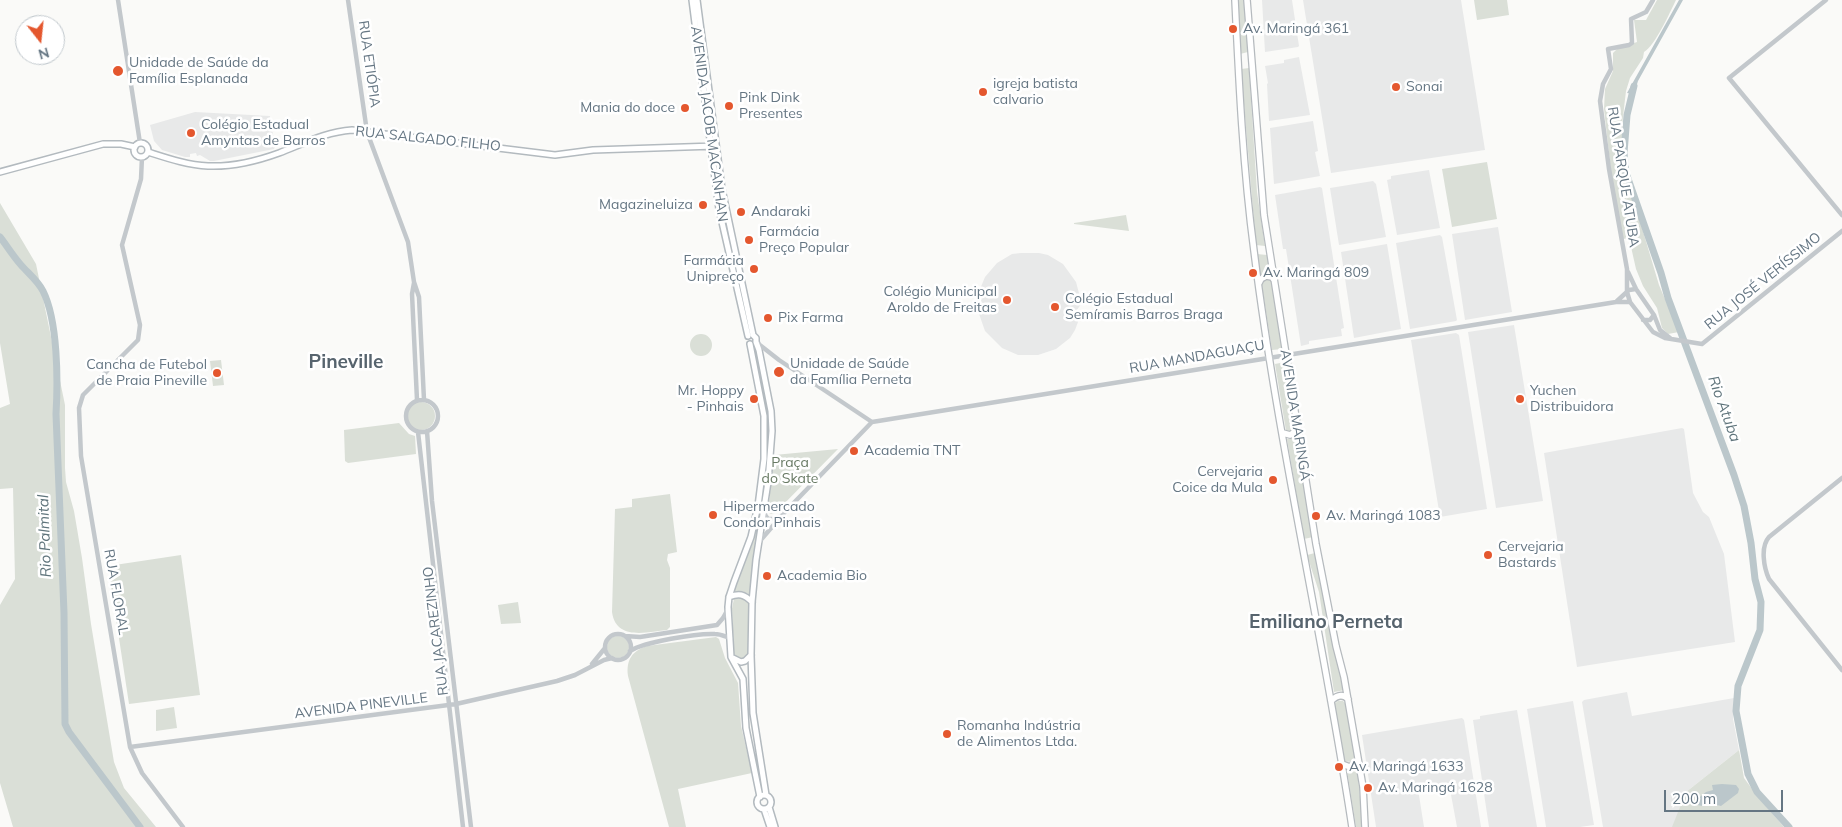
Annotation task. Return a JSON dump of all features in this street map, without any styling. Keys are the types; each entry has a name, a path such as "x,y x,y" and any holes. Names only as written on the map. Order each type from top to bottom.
{"main road":[{"name":"AVENIDA JACOB MACANHAN","path":"692,0 712,146 750,335"},
{"name":"AVENIDA JACOB MACANHAN","path":"697,0 708,80 712,146"},
{"name":"AVENIDA MARINGÁ","path":"1235,0 1248,196 1259,284 1352,827"},
{"name":"AVENIDA MARINGÁ","path":"1247,0 1261,192 1316,544 1344,677 1363,787 1365,827"},
{"name":"RUA SALGADO FILHO","path":"148,152 186,163 208,166 229,164 264,157 338,131 367,132 555,155 593,150 712,146"},
{"path":"140,143 147,145 148,152 142,157 136,154 135,147 140,143"},
{"path":"1,172 103,144 121,144 135,147"},
{"path":"1259,284 1261,279 1266,276 1272,277 1275,282"},
{"path":"762,796 746,728 743,679 731,656 728,607 729,597 751,537 762,475 764,416 750,344 746,340 750,335 756,338 771,411 772,431 769,470 752,602 751,655 753,713 762,796 757,804 766,808 775,827"},
{"path":"750,344 756,342"},
{"path":"752,358 760,357"},
{"path":"1283,433 1292,435 1298,431"},
{"path":"729,597 739,594 747,597 752,602"},
{"path":"731,656 741,662 751,655"},
{"path":"1331,701 1342,695 1348,699"},
{"path":"1342,764 1350,766 1358,761"},
{"path":"762,796 770,800 766,808 770,827"}],"street":[{"path":"118,0 140,143"},
{"name":"RUA ETIÓPIA","path":"348,0 367,132"},
{"name":"RUA PARQUE ATUBA","path":"1626,269 1608,168 1600,100 1601,91 1611,69 1608,49 1632,43 1631,19 1646,12 1653,0"},
{"path":"1826,0 1730,78 1842,215"},
{"path":"367,132 408,242 414,282 419,297 424,400"},
{"name":"RUA FLORAL","path":"142,157 141,179 122,245 140,325 138,340 82,395 79,408 81,456 130,747 142,774 183,827"},
{"name":"RUA JOSÉ VERÍSSIMO","path":"1672,339 1702,344 1842,232"},
{"path":"1626,269 1636,289 1654,315 1660,330 1672,339"},
{"path":"1626,269 1627,292 1630,302 1650,330 1656,335 1672,339"},
{"path":"414,282 412,294 417,400"},
{"path":"1616,302 1631,289 1636,289"},
{"name":"RUA MANDAGUAÇU","path":"872,422 1270,356 1616,302 1630,302"},
{"path":"1643,320 1650,320 1654,315"},
{"path":"756,342 779,360 872,422 784,513 759,542"},
{"path":"417,400 424,400 434,405 438,414 436,424 427,431 418,432 408,425 405,416 408,406 417,400"},
{"name":"RUA JACAREZINHO","path":"427,431 432,501 471,827"},
{"name":"RUA JACAREZINHO","path":"418,432 463,827"},
{"path":"1842,478 1765,542 1764,549 1767,575 1779,593 1842,670"},
{"path":"763,511 767,518 771,520 784,513"},
{"path":"437,603 445,603"},
{"path":"728,607 720,623 707,627 640,637 617,634 606,642 606,648 608,654 618,660 643,644 708,634 722,635 730,638"},
{"path":"707,627 708,634"},
{"path":"654,635 655,642"},
{"path":"625,636 630,642 630,651"},
{"name":"AVENIDA PINEVILLE","path":"590,667 606,648"},
{"name":"AVENIDA PINEVILLE","path":"130,747 456,704 557,681 612,658"}],"shaded area":[{"path":"1262,0 1292,0 1298,47 1265,52"},
{"path":"1303,0 1461,0 1485,150 1331,173"},
{"path":"1679,0 1683,0 1638,81 1634,94 1627,93"},
{"path":"1299,57 1310,115 1269,121 1268,83 1265,66 1284,63 1284,60"},
{"name":"Colégio Estadual Amyntas de Barros","path":"195,112 270,116 275,147 274,149 214,161 210,161 200,155 197,156 196,153 190,154 190,157 185,157 162,150 154,141 150,125"},
{"path":"1313,121 1318,151 1315,152 1320,176 1274,184 1270,128"},
{"path":"1429,170 1440,228 1397,235 1387,180 1391,179 1391,176"},
{"path":"1373,181 1376,184 1386,237 1339,245 1330,188"},
{"path":"1322,188 1344,328 1341,329 1342,336 1309,341 1309,344 1301,346 1286,249 1283,249 1275,195"},
{"path":"1498,227 1512,312 1465,320 1452,234"},
{"path":"1440,235 1442,237 1457,320 1410,329 1396,243"},
{"path":"1387,244 1401,329 1354,338 1341,252"},
{"path":"1012,254 1048,255 1063,264 1076,282 1080,297 1081,304 1077,310 1081,314 1070,338 1056,349 1038,355 1018,355 1002,348 985,331 978,311 978,294 985,277 997,263"},
{"path":"1514,325 1543,501 1496,508 1468,332"},
{"path":"1456,333 1459,335 1487,509 1440,517 1411,340"},
{"path":"1684,429 1693,493 1703,512 1709,517 1724,554 1735,642 1577,667 1544,453"},
{"path":"1627,692 1632,716 1734,698 1733,719 1739,750 1686,792 1673,827 1603,827 1582,702 1584,700"},
{"path":"1573,701 1594,825 1546,827 1527,709"},
{"path":"1517,710 1537,827 1489,827 1473,720 1480,719 1480,716"},
{"path":"1462,718 1464,720 1481,827 1457,827 1449,784 1418,789 1424,827 1376,827 1362,735"},
{"path":"1712,785 1736,785 1739,789 1738,793 1721,806 1701,806 1695,801 1706,792 1713,790"}],"green space":[{"path":"1237,0 1245,0 1248,52 1240,54"},
{"path":"1474,0 1507,0 1509,15 1477,20"},
{"path":"1657,0 1676,0 1653,43 1644,52 1643,58 1630,78 1626,91 1622,125 1624,179 1634,201 1659,285 1679,332 1668,334 1662,328 1657,308 1643,286 1636,269 1629,238 1623,239 1611,172 1604,109 1605,89 1613,71 1613,53 1617,49 1637,42 1634,20 1646,20"},
{"path":"1249,68 1257,192 1265,246 1256,245 1241,69"},
{"path":"1487,162 1497,219 1452,227 1442,169"},
{"path":"0,203 36,264 65,405 66,482 74,511 114,762 124,788 156,827 13,827 0,783 0,605 15,579 13,488 0,489 0,408 10,404 0,343"},
{"path":"1126,215 1129,231 1074,224 1074,223"},
{"path":"1257,254 1267,255 1282,349 1272,350"},
{"path":"697,334 705,334 712,341 712,349 705,356 697,356 690,349 690,341"},
{"path":"757,358 769,415 766,483 751,595 742,591 733,594 755,537 766,473 768,421"},
{"name":"Cancha de Futebol de Praia Pineville","path":"221,360 224,385 213,386 210,361"},
{"path":"1285,362 1293,410 1292,433 1286,431 1275,364"},
{"path":"421,402 431,406 435,416 431,426 421,430 411,426 407,416 411,406"},
{"path":"399,423 409,434 415,436 416,454 348,463 345,461 344,430"},
{"path":"1296,437 1313,537 1304,539 1287,439"},
{"name":"Praça do Skate","path":"838,449 775,513 770,514 768,512 774,455"},
{"path":"670,494 677,552 668,554 667,560 670,568 670,627 667,630 642,633 626,631 619,627 612,612 615,509 632,507 632,499"},
{"path":"1315,553 1345,690 1334,692 1319,592 1307,555"},
{"path":"181,555 200,695 129,704 108,566"},
{"path":"740,597 749,602 750,605 750,649 748,655 742,659 736,659 734,653 732,608 734,599"},
{"path":"518,602 521,623 501,624 498,605"},
{"path":"618,636 626,639 629,647 626,655 618,658 610,655 607,647 610,639"},
{"path":"716,637 719,639 725,658 738,683 741,726 752,773 678,789 686,827 669,827 628,676 628,665 634,653 647,646"},
{"path":"1338,701 1343,701 1346,704 1355,758 1351,762 1344,761 1334,704"},
{"path":"174,707 177,728 156,731 156,710"},
{"path":"1739,750 1744,778 1784,827 1672,827 1686,792"},
{"path":"1357,768 1363,827 1356,827 1347,770"}],"waterway":[{"name":"Rio Atuba","path":"1634,86 1627,115 1624,153 1626,173 1668,298 1744,506 1755,579 1761,602 1760,630 1738,686 1736,711 1748,774 1757,792 1789,827"},
{"name":"Rio Palmital","path":"0,237 18,262 36,280 43,291 52,318 57,368 56,414 64,613 65,724 140,827"}],"place":[{"name":"Av. Maringá 361","path":"1233,29"},
{"name":"Unidade de Saúde da Família Esplanada","path":"118,71"},
{"name":"Sonai","path":"1396,87"},
{"name":"igreja batista calvario","path":"983,92"},
{"name":"Pink Dink Presentes","path":"729,106"},
{"name":"Mania do doce","path":"685,108"},
{"name":"Colégio Estadual Amyntas de Barros","path":"191,133"},
{"name":"Magazineluiza","path":"703,205"},
{"name":"Andaraki","path":"741,212"},
{"name":"Farmácia Preço Popular","path":"749,240"},
{"name":"Farmácia Unipreço","path":"754,269"},
{"name":"Av. Maringá 809","path":"1253,273"},
{"name":"Colégio Municipal Aroldo de Freitas","path":"1007,300"},
{"name":"Colégio Estadual Semíramis Barros Braga","path":"1055,307"},
{"name":"Pix Farma","path":"768,318"},
{"name":"Unidade de Saúde da Família Perneta","path":"779,372"},
{"name":"Cancha de Futebol de Praia Pineville","path":"217,373"},
{"name":"Mr. Hoppy - Pinhais","path":"754,399"},
{"name":"Yuchen Distribuidora","path":"1520,399"},
{"name":"Academia TNT","path":"854,451"},
{"name":"Cervejaria Coice da Mula","path":"1273,480"},
{"name":"Hipermercado Condor Pinhais","path":"713,515"},
{"name":"Av. Maringá 1083","path":"1316,516"},
{"name":"Cervejaria Bastards","path":"1488,555"},
{"name":"Academia Bio","path":"767,576"},
{"name":"Romanha Indústria de Alimentos Ltda.","path":"947,734"},
{"name":"Av. Maringá 1633","path":"1339,767"},
{"name":"Av. Maringá 1628","path":"1368,788"}],"district":[{"name":"Pineville","path":"346,362"},
{"name":"Emiliano Perneta","path":"1326,622"}]}
